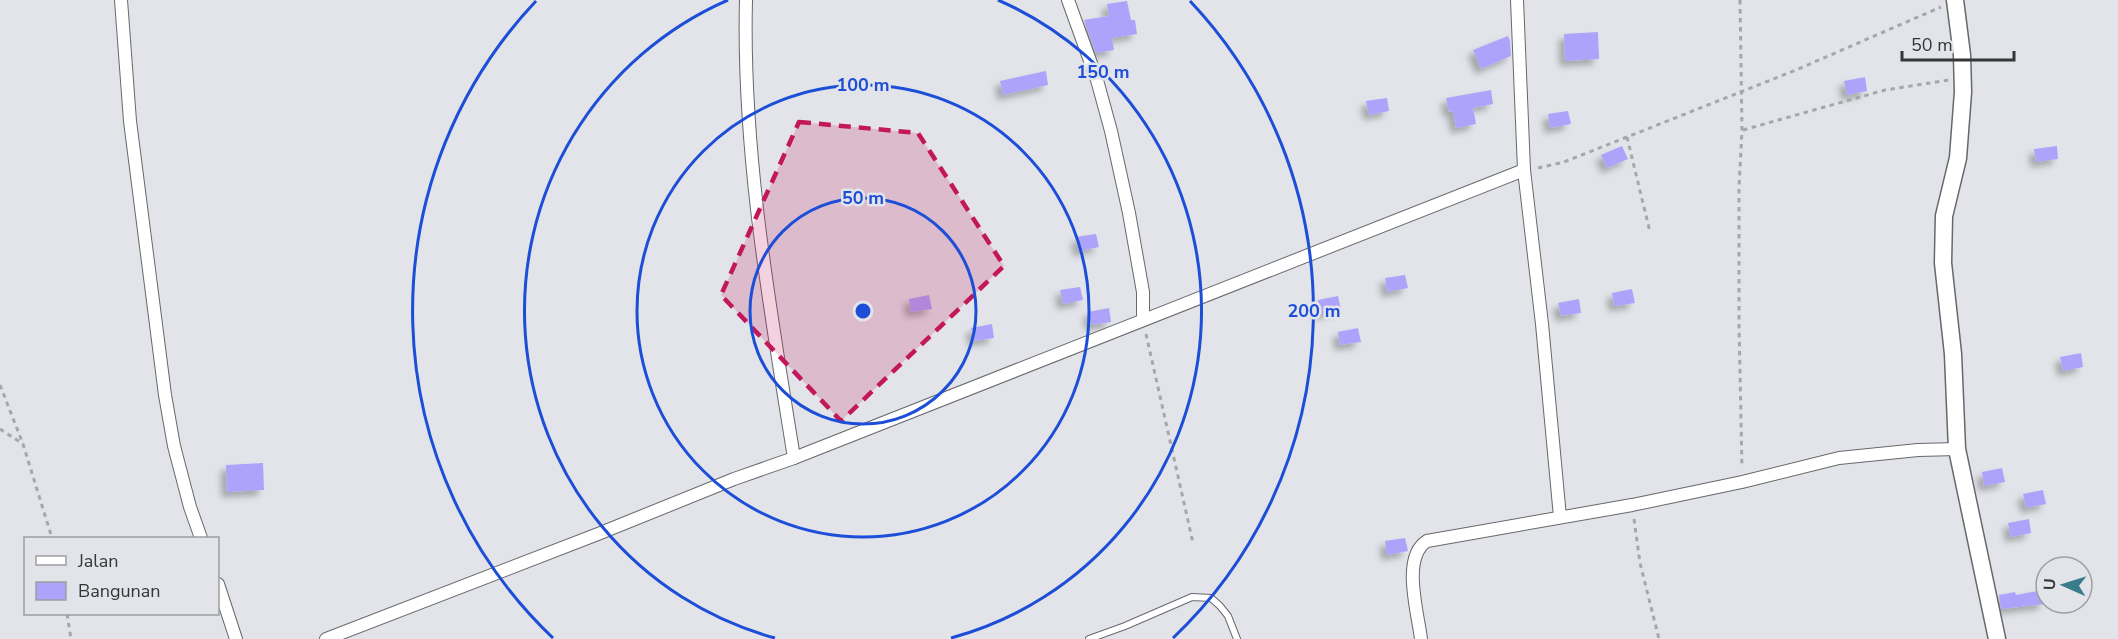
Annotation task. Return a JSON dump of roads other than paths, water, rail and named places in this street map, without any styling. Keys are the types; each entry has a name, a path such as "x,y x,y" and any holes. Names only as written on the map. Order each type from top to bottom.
{"street":[{"path":"122,0 130,121 166,404 190,507 201,537"},
{"path":"746,0 747,66 763,262 794,458"},
{"path":"1068,0 1111,131 1143,292 1143,320"},
{"path":"1517,0 1524,170 1542,324 1560,517"},
{"path":"1955,1 1962,55 1962,77 1958,158 1944,216 1945,290 1953,354 1957,449 1997,639"},
{"path":"326,639 734,479 794,458 1524,170"},
{"path":"1421,639 1413,561 1423,544 1441,538 1632,505 1742,482 1839,458 1918,450 1957,449"},
{"path":"219,587 236,639"}],"lane":[{"path":"1089,639 1192,597 1211,598 1220,606 1228,616 1237,639"}]}
